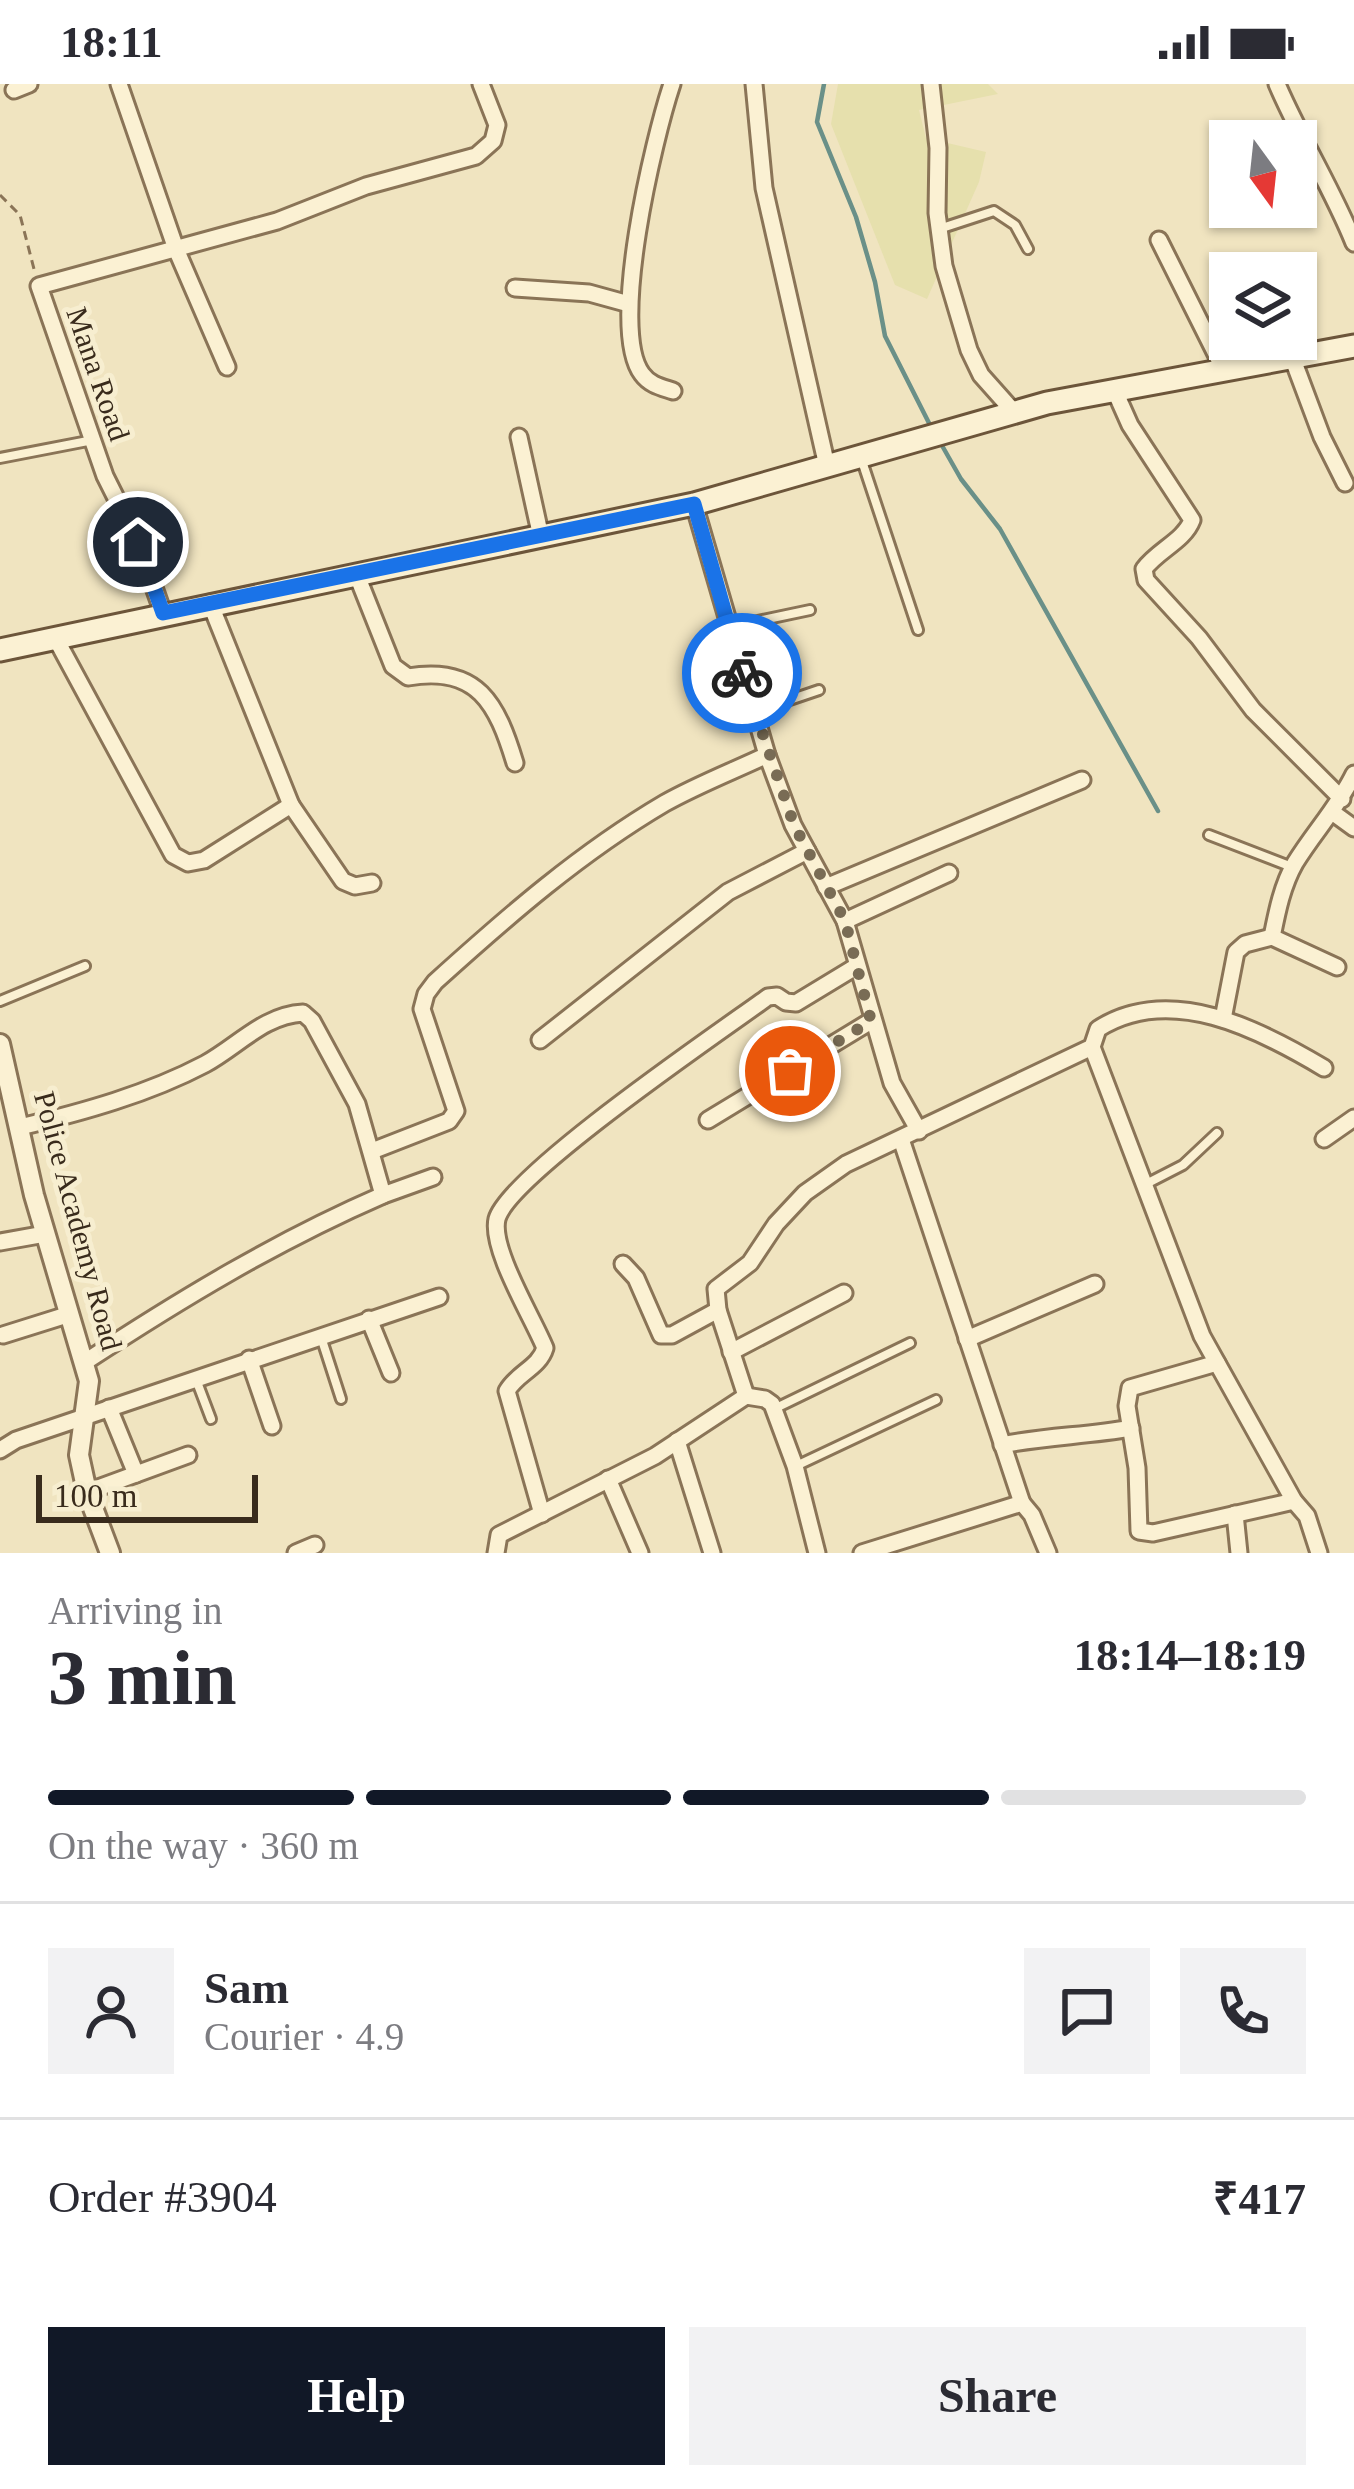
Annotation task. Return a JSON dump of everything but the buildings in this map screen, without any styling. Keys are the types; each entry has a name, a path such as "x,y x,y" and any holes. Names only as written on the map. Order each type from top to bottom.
{"main road":[{"path":"1317,353 1354,346"},
{"path":"0,650 694,504 1013,411 1273,360"}],"street":[{"path":"118,84 176,249 226,367"},
{"path":"38,286 277,220 366,186 476,156 493,141 496,124 481,84"},
{"path":"672,84 644,198 629,304 635,362 654,386 674,391"},
{"path":"754,84 764,188 827,466"},
{"path":"931,84 944,266 969,350 981,375 1013,411"},
{"path":"1277,84 1354,243"},
{"path":"1159,240 1223,368"},
{"name":"Mana Road","path":"38,286 105,476 138,542 163,613"},
{"path":"515,287 589,293 629,304"},
{"path":"1293,360 1315,421 1345,482"},
{"path":"1114,389 1130,424 1192,520 1187,532 1153,557 1144,569 1146,580 1354,829"},
{"path":"519,437 541,537"},
{"path":"694,504 767,755 807,851 845,921 892,1083 919,1131"},
{"path":"356,573 393,666 408,677 430,673 480,689 502,720 515,763"},
{"path":"210,603 291,806 343,881 356,886 372,883"},
{"path":"56,639 173,855 188,863 204,860 291,806"},
{"path":"372,1151 449,1120 456,1111 422,1009 435,982 520,905 591,850 668,802 767,755"},
{"path":"1272,938 1293,867 1354,774"},
{"path":"826,887 1082,780"},
{"path":"540,1040 728,892 807,851"},
{"path":"845,921 949,873"},
{"path":"1223,1018 1236,952 1245,944 1272,938 1337,967"},
{"path":"542,1514 507,1391 514,1379 541,1360 545,1348 504,1256 497,1217 511,1197 604,1115 768,997 796,1003 857,966"},
{"path":"1319,1553 1307,1516 1217,1363 1186,1299 1092,1047 1098,1029 1116,1017 1176,1009 1223,1018 1278,1040 1324,1068"},
{"path":"20,1127 93,1109 154,1086 207,1063 265,1024 303,1013 312,1021 357,1104 383,1195"},
{"path":"708,1120 871,1021"},
{"name":"Police Academy Road","path":"0,1044 45,1234 85,1362 89,1382 79,1455 110,1553"},
{"path":"746,1396 718,1310 716,1289 749,1263 805,1193 846,1164 1092,1047"},
{"path":"1324,1139 1354,1118"},
{"path":"901,1139 1022,1503 1048,1553"},
{"path":"85,1362 233,1268 305,1229 433,1178"},
{"path":"0,1242 45,1234"},
{"path":"623,1264 636,1278 661,1335 672,1335 718,1310"},
{"path":"967,1339 1095,1284"},
{"path":"731,1352 844,1293"},
{"path":"0,1450 16,1440 320,1334 439,1297"},
{"path":"3,1335 70,1314"},
{"path":"370,1319 391,1373"},
{"path":"249,1359 272,1426"},
{"path":"1217,1363 1134,1385 1127,1406 1139,1532 1153,1533 1294,1501"},
{"path":"496,1553 500,1535 676,1441 746,1396 765,1399 774,1409 795,1466 817,1553"},
{"path":"109,1408 136,1474"},
{"path":"1002,1445 1049,1435 1131,1428"},
{"path":"676,1441 712,1553"},
{"path":"87,1492 188,1455"},
{"path":"608,1479 640,1553"},
{"path":"862,1553 1022,1503"},
{"path":"1235,1514 1239,1553"},
{"path":"296,1553 315,1546"}],"lane":[{"path":"939,229 994,211 1015,225 1028,249"},
{"path":"0,458 93,440"},
{"path":"860,456 918,630"},
{"path":"728,628 810,610"},
{"path":"754,712 819,690"},
{"path":"1209,835 1293,867"},
{"path":"0,1001 85,966"},
{"path":"1142,1186 1183,1165 1217,1133"},
{"path":"320,1334 340,1399"},
{"path":"774,1409 910,1343"},
{"path":"195,1378 211,1419"},
{"path":"795,1466 936,1400"}],"path":[{"path":"0,194 20,215 38,286"}],"shaded area":[{"path":"838,84 988,84 998,94 919,110 926,138 986,152 979,182 927,299 895,285 831,124"}],"waterway":[{"path":"824,84 817,122 856,217 885,336 931,427"},
{"path":"940,442 961,479 1000,529 1158,811"}],"way so far":[{"path":"742,673 794,825 845,921 871,1021 790,1071"}],"route":[{"path":"138,542 163,613 694,504 742,673"}]}
